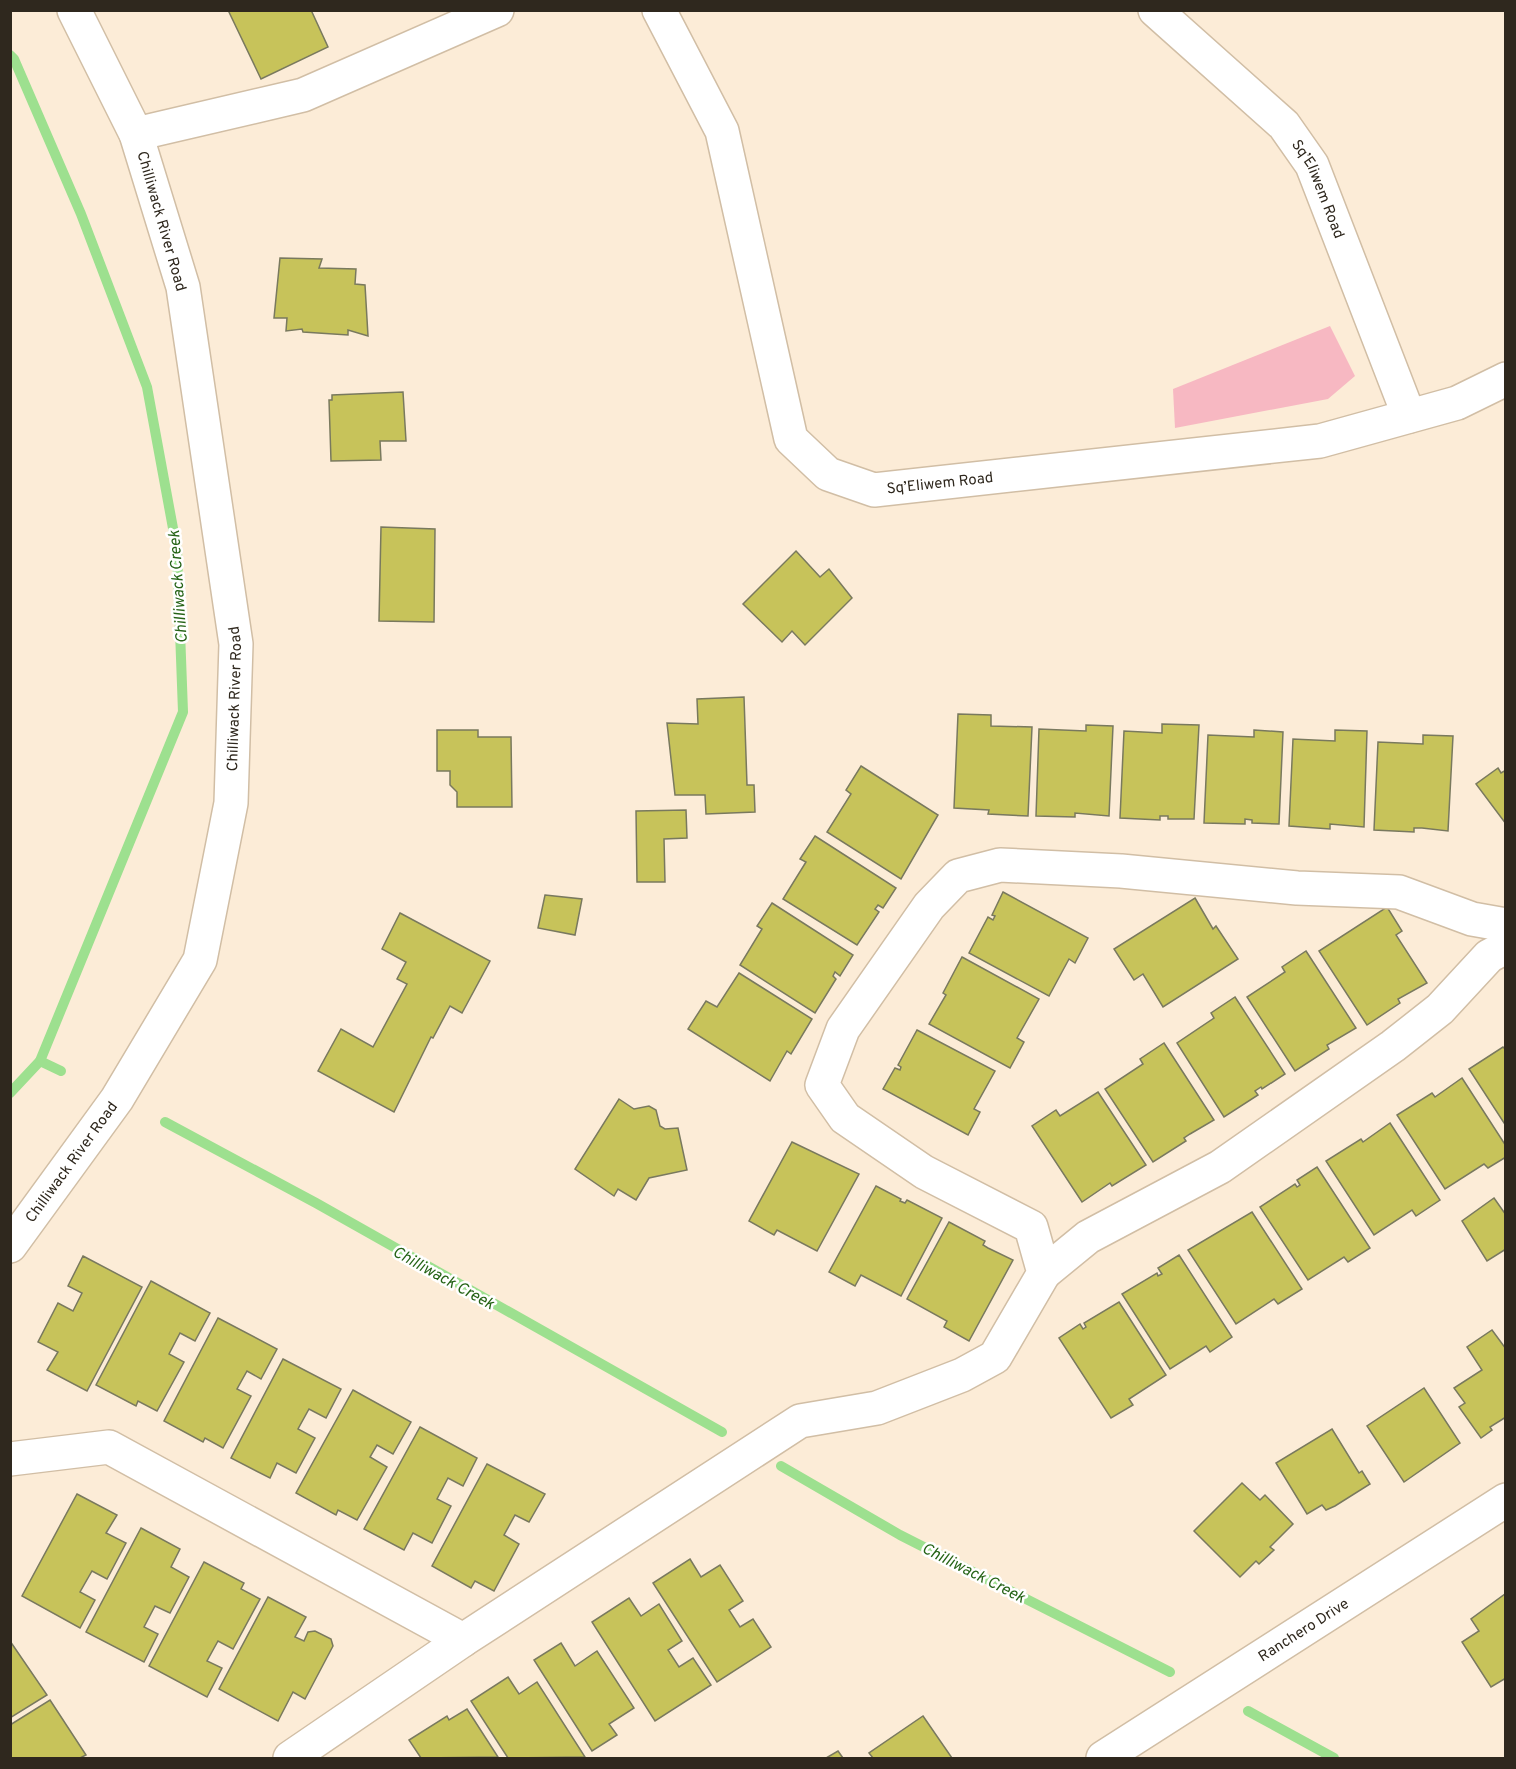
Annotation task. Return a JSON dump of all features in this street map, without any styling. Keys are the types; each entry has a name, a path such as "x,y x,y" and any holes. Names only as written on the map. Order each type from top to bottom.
{"street":[{"name":"Chilliwack River Road","path":"10,1246 117,1099 200,960 231,803 236,644 183,287 136,134 74,10"},
{"path":"136,134 303,95 497,10"},
{"name":"Sq’Eliwem Road","path":"659,10 722,131 790,440 828,474 874,490 1320,441 1457,403 1506,379"},
{"name":"Sq’Eliwem Road","path":"1155,10 1284,125 1312,165 1409,416"},
{"path":"1044,1273 1031,1227 924,1172 845,1118 822,1084 843,1029 929,906 958,876 1000,866 1121,871 1297,888 1399,892 1472,919 1506,925"},
{"path":"290,1758 464,1640 800,1421 877,1408 963,1375 995,1357 1044,1273 1088,1237 1220,1167 1393,1046 1440,1009 1489,956 1506,946"},
{"path":"10,1459 110,1447 464,1640"},
{"name":"Ranchero Drive","path":"1103,1758 1506,1500"}],"shaded area":[{"path":"1330,326 1355,376 1328,399 1175,428 1173,389"}],"building":[{"path":"228,10 311,10 328,47 261,79"},
{"path":"280,258 322,259 319,268 356,269 355,284 365,285 368,336 348,330 348,335 303,332 302,329 286,331 287,318 274,318"},
{"path":"403,392 406,441 380,441 381,460 331,461 329,400 332,400 332,395"},
{"path":"381,527 435,529 434,622 379,621"},
{"path":"796,551 820,577 829,569 852,598 805,645 792,631 782,642 743,604"},
{"path":"744,697 747,785 754,785 755,812 706,814 705,795 675,795 667,723 698,724 697,699"},
{"path":"958,714 991,715 991,726 1032,727 1028,816 988,814 989,810 954,808"},
{"path":"1162,724 1199,725 1194,819 1168,819 1168,816 1160,816 1160,820 1120,818 1124,731 1162,733"},
{"path":"1086,725 1113,726 1109,816 1075,813 1075,817 1036,816 1039,729 1086,731"},
{"path":"437,730 478,730 478,737 511,737 512,807 457,807 457,792 450,785 450,771 437,771"},
{"path":"1254,730 1283,732 1279,824 1252,823 1252,820 1245,819 1245,824 1204,823 1208,735 1254,737"},
{"path":"1335,730 1367,731 1364,827 1330,824 1330,829 1289,826 1293,739 1335,741"},
{"path":"1423,735 1453,736 1448,831 1422,828 1414,828 1414,832 1374,830 1378,742 1423,744"},
{"path":"861,766 938,815 901,879 827,832 851,794 846,790"},
{"path":"1498,768 1501,773 1506,770 1506,824 1476,784"},
{"path":"686,810 687,838 664,839 665,882 637,882 636,811"},
{"path":"815,836 896,888 883,908 878,905 875,909 879,912 857,945 783,899 806,862 800,859"},
{"path":"1003,892 1088,938 1075,963 1069,959 1049,996 969,953 988,917 993,920 995,916 992,915"},
{"path":"545,895 582,899 575,935 538,928"},
{"path":"1195,898 1213,929 1216,926 1238,959 1163,1007 1143,974 1134,980 1114,949"},
{"path":"772,903 853,955 840,976 835,972 833,976 836,979 815,1013 740,965 762,929 757,926"},
{"path":"1387,907 1402,931 1396,935 1427,983 1398,999 1400,1003 1367,1025 1319,951"},
{"path":"400,913 490,961 462,1013 450,1006 433,1038 431,1037 394,1112 318,1071 341,1029 373,1047 407,984 397,979 406,962 382,949"},
{"path":"1306,951 1356,1028 1327,1045 1329,1049 1295,1071 1247,997 1285,972 1282,967"},
{"path":"962,957 1039,999 1017,1038 1024,1042 1010,1068 929,1024 946,995 943,993"},
{"path":"739,973 812,1019 791,1054 787,1051 770,1081 688,1029 706,1001 717,1007"},
{"path":"1235,997 1285,1074 1255,1091 1258,1095 1224,1117 1177,1043 1214,1018 1211,1013"},
{"path":"917,1030 995,1071 974,1109 980,1112 968,1135 883,1089 895,1068 900,1070 901,1067 898,1065"},
{"path":"1164,1043 1214,1120 1184,1138 1186,1141 1153,1162 1105,1089 1143,1064 1140,1059"},
{"path":"1503,1047 1506,1050 1506,1126 1469,1069"},
{"path":"1462,1078 1506,1146 1506,1157 1488,1168 1484,1164 1445,1189 1397,1115 1432,1093 1435,1097"},
{"path":"1098,1092 1146,1165 1112,1186 1110,1183 1082,1202 1032,1126 1056,1110 1060,1116"},
{"path":"619,1099 634,1109 649,1106 656,1110 660,1126 665,1129 678,1128 687,1170 649,1178 636,1200 618,1189 614,1196 575,1169"},
{"path":"1390,1123 1440,1200 1416,1216 1412,1210 1374,1235 1326,1161 1361,1139 1363,1142"},
{"path":"792,1142 859,1174 817,1251 777,1230 774,1235 749,1221"},
{"path":"1317,1167 1370,1248 1348,1262 1344,1257 1308,1280 1260,1207 1295,1184 1297,1187 1300,1185 1297,1180"},
{"path":"876,1186 901,1199 900,1201 905,1203 907,1200 942,1218 901,1296 861,1275 855,1286 829,1272"},
{"path":"1494,1198 1506,1215 1506,1249 1487,1261 1462,1221"},
{"path":"1252,1212 1302,1289 1278,1304 1274,1299 1236,1324 1188,1250"},
{"path":"949,1222 985,1241 983,1245 988,1248 1013,1260 969,1341 944,1327 947,1321 907,1299"},
{"path":"1179,1255 1232,1337 1210,1352 1206,1346 1170,1369 1122,1294 1157,1273 1158,1276 1162,1274 1158,1268"},
{"path":"83,1256 142,1287 87,1391 47,1370 58,1352 38,1342 58,1303 73,1311 82,1293 68,1286"},
{"path":"151,1281 210,1313 195,1341 180,1333 169,1354 184,1362 157,1411 138,1401 136,1406 96,1385"},
{"path":"1119,1302 1166,1375 1129,1399 1133,1405 1111,1418 1059,1338 1080,1324 1083,1329 1086,1327 1084,1323"},
{"path":"218,1318 277,1349 261,1379 247,1371 237,1389 251,1396 223,1448 205,1438 203,1442 164,1421"},
{"path":"1492,1330 1506,1349 1506,1417 1490,1427 1492,1430 1481,1438 1459,1407 1465,1403 1454,1388 1482,1370 1467,1347"},
{"path":"283,1359 341,1389 326,1418 309,1409 298,1429 315,1438 296,1473 277,1463 270,1478 231,1458"},
{"path":"1424,1388 1460,1443 1404,1482 1367,1426"},
{"path":"353,1390 411,1422 393,1454 377,1445 370,1457 387,1467 357,1520 338,1510 336,1515 296,1493"},
{"path":"420,1427 477,1458 463,1486 448,1478 437,1499 451,1506 432,1543 413,1533 404,1550 364,1529"},
{"path":"1332,1429 1359,1473 1362,1471 1370,1484 1335,1506 1326,1510 1322,1505 1307,1514 1276,1463"},
{"path":"487,1464 545,1494 529,1522 515,1515 504,1535 519,1544 494,1591 475,1581 471,1588 432,1566"},
{"path":"1242,1483 1260,1500 1265,1495 1293,1524 1270,1547 1274,1550 1259,1564 1256,1561 1240,1577 1194,1531"},
{"path":"77,1494 117,1515 106,1533 126,1543 107,1579 92,1571 80,1592 95,1600 80,1628 22,1596"},
{"path":"141,1528 180,1549 171,1567 189,1577 170,1613 155,1606 144,1627 158,1634 144,1662 86,1632"},
{"path":"690,1559 701,1577 720,1565 743,1601 729,1610 740,1627 753,1619 771,1647 717,1682 653,1583"},
{"path":"204,1562 244,1583 241,1589 260,1599 233,1649 218,1641 207,1661 222,1668 207,1697 149,1666"},
{"path":"1505,1594 1506,1678 1491,1687 1462,1642 1479,1631 1471,1619"},
{"path":"268,1597 306,1617 295,1637 304,1641 308,1632 315,1631 331,1639 333,1646 305,1699 293,1692 278,1721 219,1689"},
{"path":"629,1598 641,1616 659,1604 682,1641 668,1650 679,1667 693,1658 711,1685 655,1721 592,1622"},
{"path":"10,1641 47,1695 10,1718"},
{"path":"561,1643 575,1666 597,1651 634,1708 609,1724 617,1735 592,1751 534,1660"},
{"path":"508,1677 519,1694 537,1682 585,1757 508,1758 471,1701"},
{"path":"50,1700 86,1755 80,1758 10,1758 10,1725"},
{"path":"467,1709 498,1757 421,1758 409,1740 447,1716 449,1720"},
{"path":"923,1716 952,1758 873,1758 869,1753"},
{"path":"838,1751 843,1758 826,1758"}],"waterway":[{"name":"Chilliwack Creek","path":"10,55 14,59 81,214 147,387 177,550 183,712 40,1061 10,1093"},
{"name":"Chilliwack Creek","path":"40,1061 61,1071"},
{"name":"Chilliwack Creek","path":"165,1122 316,1203 722,1432"},
{"name":"Chilliwack Creek","path":"781,1466 900,1535 1170,1672"},
{"name":"Chilliwack Creek","path":"1248,1711 1334,1758"}]}
